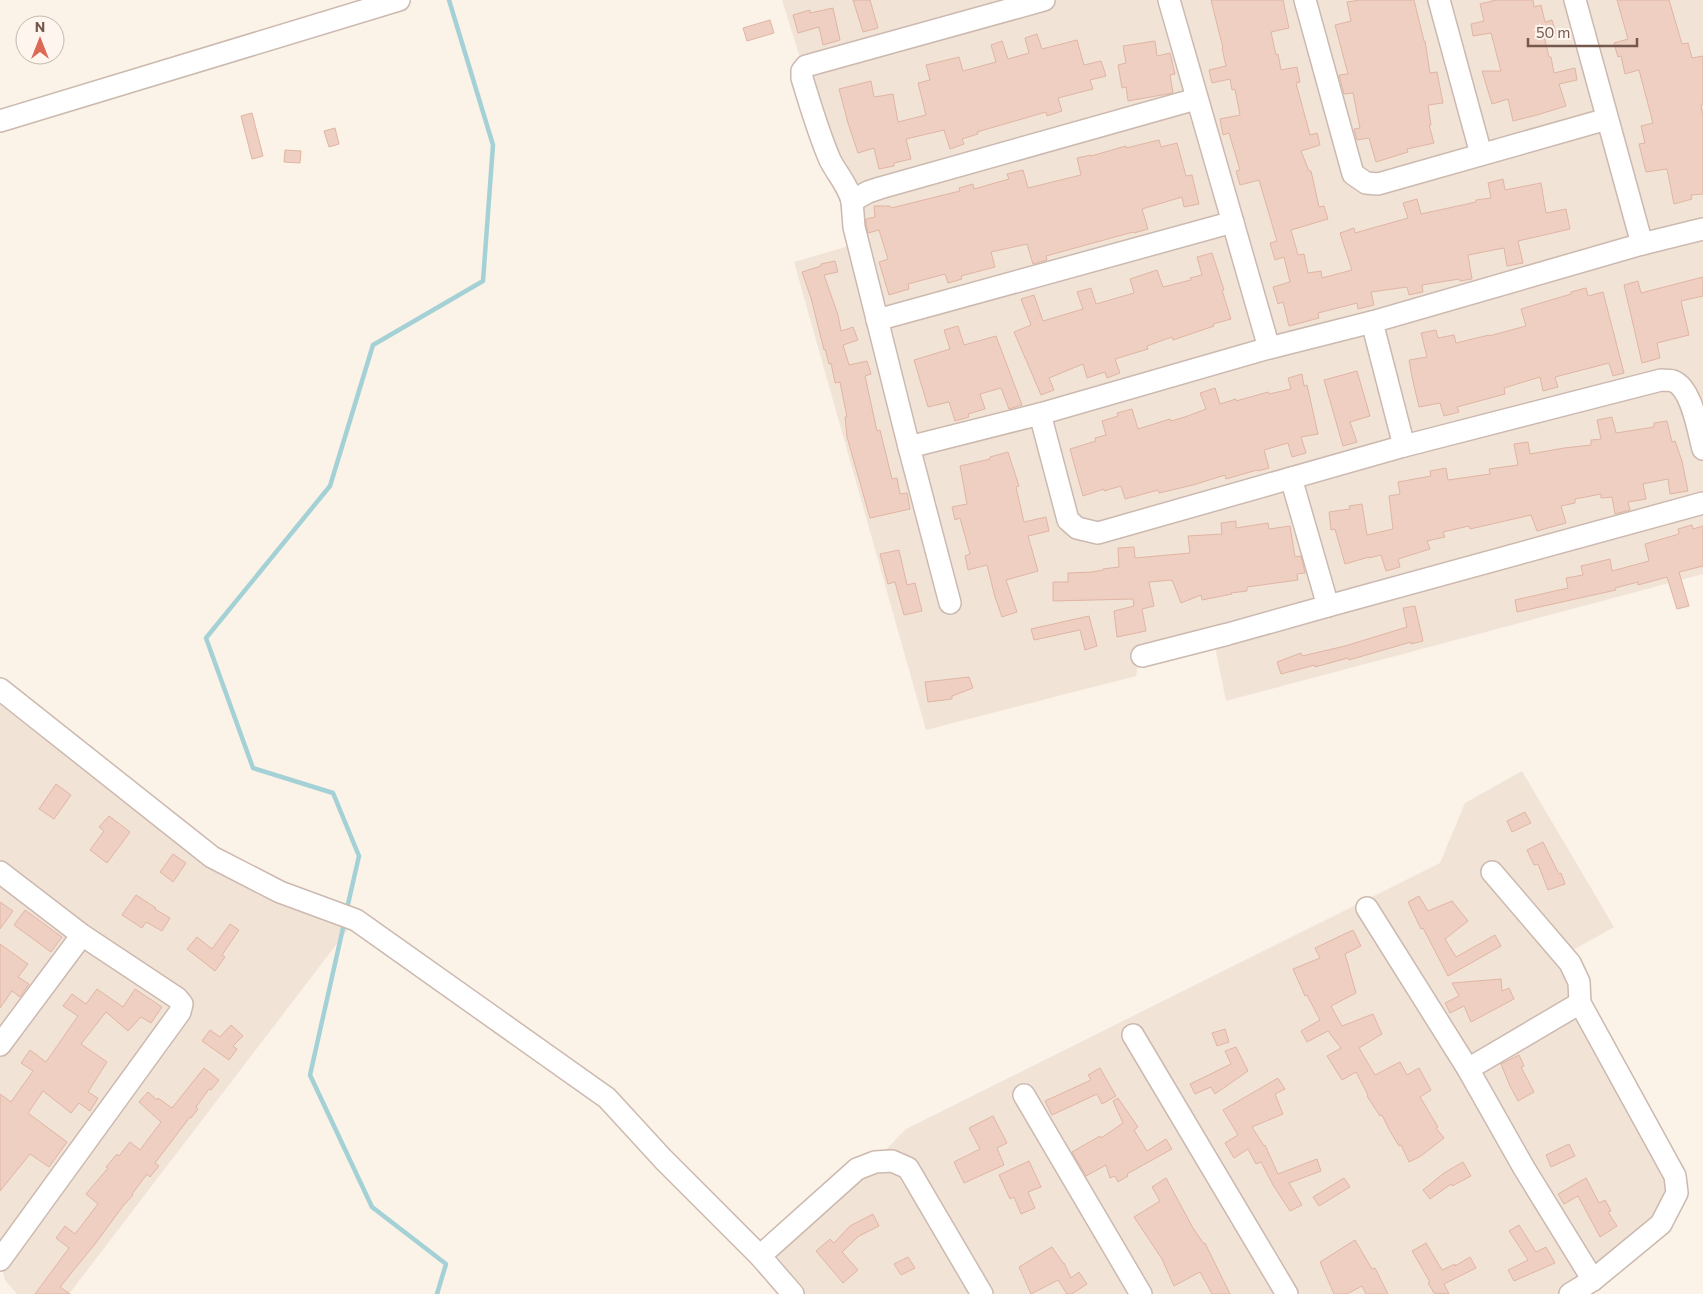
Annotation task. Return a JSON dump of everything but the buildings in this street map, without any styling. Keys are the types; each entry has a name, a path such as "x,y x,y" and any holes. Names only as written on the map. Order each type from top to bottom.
{"street":[{"path":"0,121 399,0"},
{"path":"950,603 854,227 849,190 833,166 818,133 802,78 802,71 806,66 1044,0"},
{"path":"1169,0 1269,348"},
{"path":"1305,0 1353,174 1366,183 1378,184 1607,120"},
{"path":"1439,0 1481,154"},
{"path":"1575,0 1642,244"},
{"path":"852,201 868,192 1196,99"},
{"path":"877,320 1233,222"},
{"path":"909,447 1040,414 1269,348 1372,322 1642,244 1703,229"},
{"path":"1372,322 1404,446"},
{"path":"1040,414 1068,520 1077,528 1098,533 1404,446 1662,380 1674,381 1689,398 1703,449"},
{"path":"1291,478 1328,606"},
{"path":"1142,656 1703,503"},
{"path":"0,689 212,857 280,892 356,920 607,1098 760,1256 793,1294"},
{"path":"0,872 82,935 177,998 182,1004 180,1012 0,1260"},
{"path":"1492,872 1570,963 1579,982 1580,1003 1675,1176 1678,1193 1661,1224 1593,1280 1570,1294"},
{"path":"1366,908 1468,1069 1524,1168 1593,1280"},
{"path":"0,1045 82,935"},
{"path":"1468,1069 1580,1003"},
{"path":"1133,1035 1288,1294"},
{"path":"1024,1095 1141,1294"},
{"path":"760,1256 857,1169 875,1162 892,1161 908,1168 982,1294"}],"shaded area":[{"path":"782,0 1703,0 1703,574 1226,701 1212,632 1141,650 1136,676 926,730 794,262 863,242 822,128"},
{"path":"0,696 212,863 352,924 69,1294 17,1294 5,1280 0,1262"},
{"path":"1522,771 1614,927 1557,959 1667,1176 1670,1194 1656,1220 1560,1294 801,1294 769,1257 861,1175 906,1129 1440,863 1465,803"}],"waterway":[{"path":"348,904 359,856 333,793 253,768 206,638 330,486 373,345 483,281 493,145 449,0"},
{"path":"343,928 310,1075 372,1207 446,1264 437,1294"}]}
